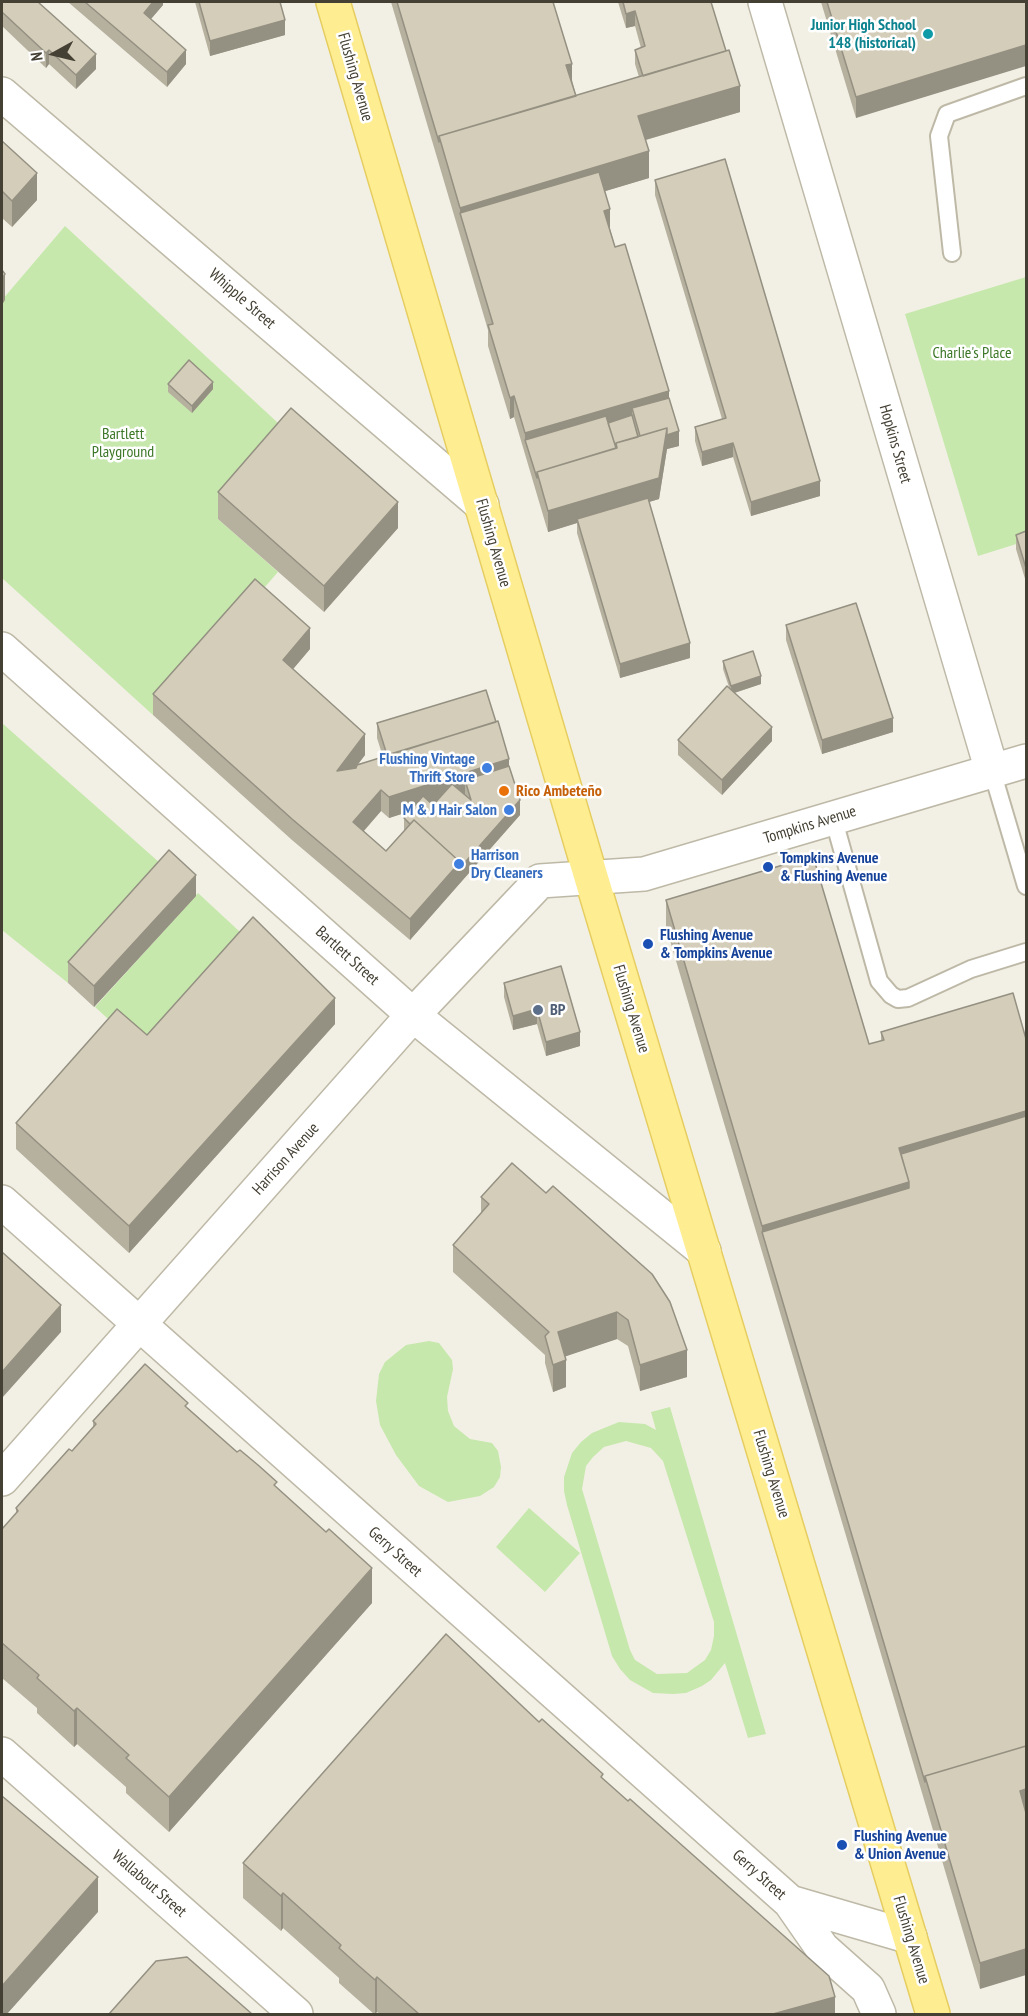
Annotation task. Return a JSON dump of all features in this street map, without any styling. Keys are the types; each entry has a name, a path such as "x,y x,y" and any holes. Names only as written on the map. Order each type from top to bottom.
{"main road":[{"name":"Flushing Avenue","path":"333,2 591,877 933,2014"}],"street":[{"name":"Hopkins Street","path":"765,2 992,771"},
{"name":"Whipple Street","path":"2,94 482,505"},
{"name":"Bartlett Street","path":"2,649 413,1015 704,1251"},
{"name":"Tompkins Avenue","path":"591,877 644,874 1026,760"},
{"name":"Harrison Avenue","path":"2,1479 413,1015 540,881 591,877"},
{"name":"Gerry Street","path":"2,1202 790,1902 822,1948 868,1989 879,2014"},
{"name":"Wallabout Street","path":"2,1754 296,2014"},
{"name":"Gerry Street","path":"790,1902 910,1936"}],"lane":[{"path":"952,253 939,136 947,114 1026,86"},
{"name":"Hopkins Street","path":"992,771 1026,886"},
{"path":"833,818 879,981 891,995 898,999 908,998 971,969 1026,952"}],"green space":[{"name":"Bartlett Playground","path":"65,226 291,435 218,519 278,572 153,715 2,578 2,300"},
{"name":"Charlie's Place","path":"1026,277 1026,541 978,556 905,314"},
{"path":"2,723 169,871 68,983 2,930"},
{"path":"198,893 253,944 150,1057 95,1007"},
{"path":"429,1341 439,1343 452,1360 453,1369 447,1397 448,1411 454,1426 470,1439 492,1443 498,1451 500,1477 494,1487 480,1496 448,1502 419,1486 396,1455 380,1425 376,1401 379,1374 385,1362 406,1345"},
{"path":"670,1407 766,1734 748,1738 725,1663 711,1680 686,1693 653,1693 630,1680 612,1656 567,1505 564,1477 572,1453 592,1433 619,1422 645,1424 656,1430 651,1412","holes":["626,1441 651,1448 663,1461 714,1622 711,1650 705,1660 687,1673 657,1674 635,1660 630,1650 582,1489 586,1466 604,1447"]},
{"path":"529,1508 580,1553 545,1592 496,1547"}],"building":[{"path":"2,2 38,2 96,54 76,75 49,50 46,53 2,12"},
{"path":"85,2 153,2 144,13 186,50 167,72"},
{"path":"199,2 280,2 285,20 210,41"},
{"path":"397,2 553,2 572,64 566,65 576,96 439,136 439,142"},
{"path":"623,2 711,2 726,51 643,76 635,50 645,46 635,11 626,14"},
{"name":"Junior High School 148 (historical)","path":"827,2 1026,2 1026,45 856,97"},
{"path":"729,50 740,86 638,116 649,151 460,208 439,136"},
{"path":"2,141 37,173 12,201 2,191"},
{"path":"725,159 820,481 751,502 733,443 702,452 695,427 726,418 655,180"},
{"path":"599,172 610,209 604,211 615,247 625,244 669,391 525,433 514,396 510,398 488,325 493,324 460,213"},
{"path":"189,360 213,382 192,406 168,384"},
{"path":"669,398 679,431 667,435 667,428 640,436 632,408"},
{"path":"291,408 398,502 324,586 218,492"},
{"path":"632,415 638,437 616,443 616,448 608,423"},
{"path":"606,416 616,448 537,472 537,478 525,440"},
{"path":"667,428 659,478 548,511 537,472 617,448 616,443"},
{"path":"648,498 690,643 620,664 577,519"},
{"path":"1026,531 1026,568 1016,535"},
{"path":"255,579 310,628 283,660 365,734 337,771 356,768 357,765 498,721 509,759 389,797 381,790 353,822 386,851 414,820 460,862 410,919 292,819 153,694"},
{"path":"856,603 893,718 822,740 786,625"},
{"path":"753,651 761,676 731,686 723,661"},
{"path":"727,686 772,727 722,780 678,740"},
{"path":"486,690 496,722 387,755 377,723"},
{"path":"509,766 520,800 460,868 460,862 414,820 410,824 404,818 423,796 433,805 452,784 471,800 465,780"},
{"path":"169,850 196,875 94,986 68,962"},
{"path":"813,856 869,1044 884,1040 881,1032 1013,993 1026,1039 1026,1111 899,1148 909,1182 762,1226 666,900"},
{"path":"253,917 335,998 129,1226 16,1123 117,1009 147,1035"},
{"name":"BP","path":"561,966 580,1032 546,1042 537,1009 513,1016 504,983"},
{"path":"1026,1116 1026,1746 925,1776 925,1782 762,1232 909,1188 901,1154"},
{"path":"512,1163 546,1193 553,1186 652,1274 670,1302 687,1350 640,1365 628,1320 617,1312 558,1332 566,1360 553,1365 545,1336 549,1332 453,1245 489,1204 481,1197"},
{"path":"2,1252 61,1305 2,1372"},
{"path":"145,1364 188,1403 185,1406 237,1452 240,1450 258,1465 277,1482 274,1485 326,1532 329,1529 372,1568 169,1797 126,1758 129,1755 77,1708 74,1711 37,1678 39,1675 2,1643 2,1529 18,1511 16,1508 69,1449 72,1451 96,1424 93,1421"},
{"path":"446,1634 539,1722 542,1719 603,1774 601,1777 628,1801 630,1799 829,1976 835,1997 773,2014 419,2014 377,1977 375,1980 359,1966 339,1948 341,1945 283,1893 281,1896 243,1863"},
{"path":"1026,1746 1026,1789 1020,1791 1026,1813 1026,1949 980,1963 925,1776"},
{"path":"2,1796 98,1877 2,1986"},
{"path":"187,1957 252,2014 109,2014 156,1961"}],"place":[{"name":"Junior High School 148 (historical)","path":"928,34"},
{"name":"Flushing Vintage Thrift Store","path":"487,768"},
{"name":"Rico Ambeteño","path":"504,791"},
{"name":"M & J Hair Salon","path":"509,810"},
{"name":"Harrison Dry Cleaners","path":"459,864"},
{"name":"Tompkins Avenue & Flushing Avenue","path":"768,867"},
{"name":"Flushing Avenue & Tompkins Avenue","path":"648,944"},
{"name":"BP","path":"538,1010"},
{"name":"Flushing Avenue & Union Avenue","path":"842,1845"}]}
